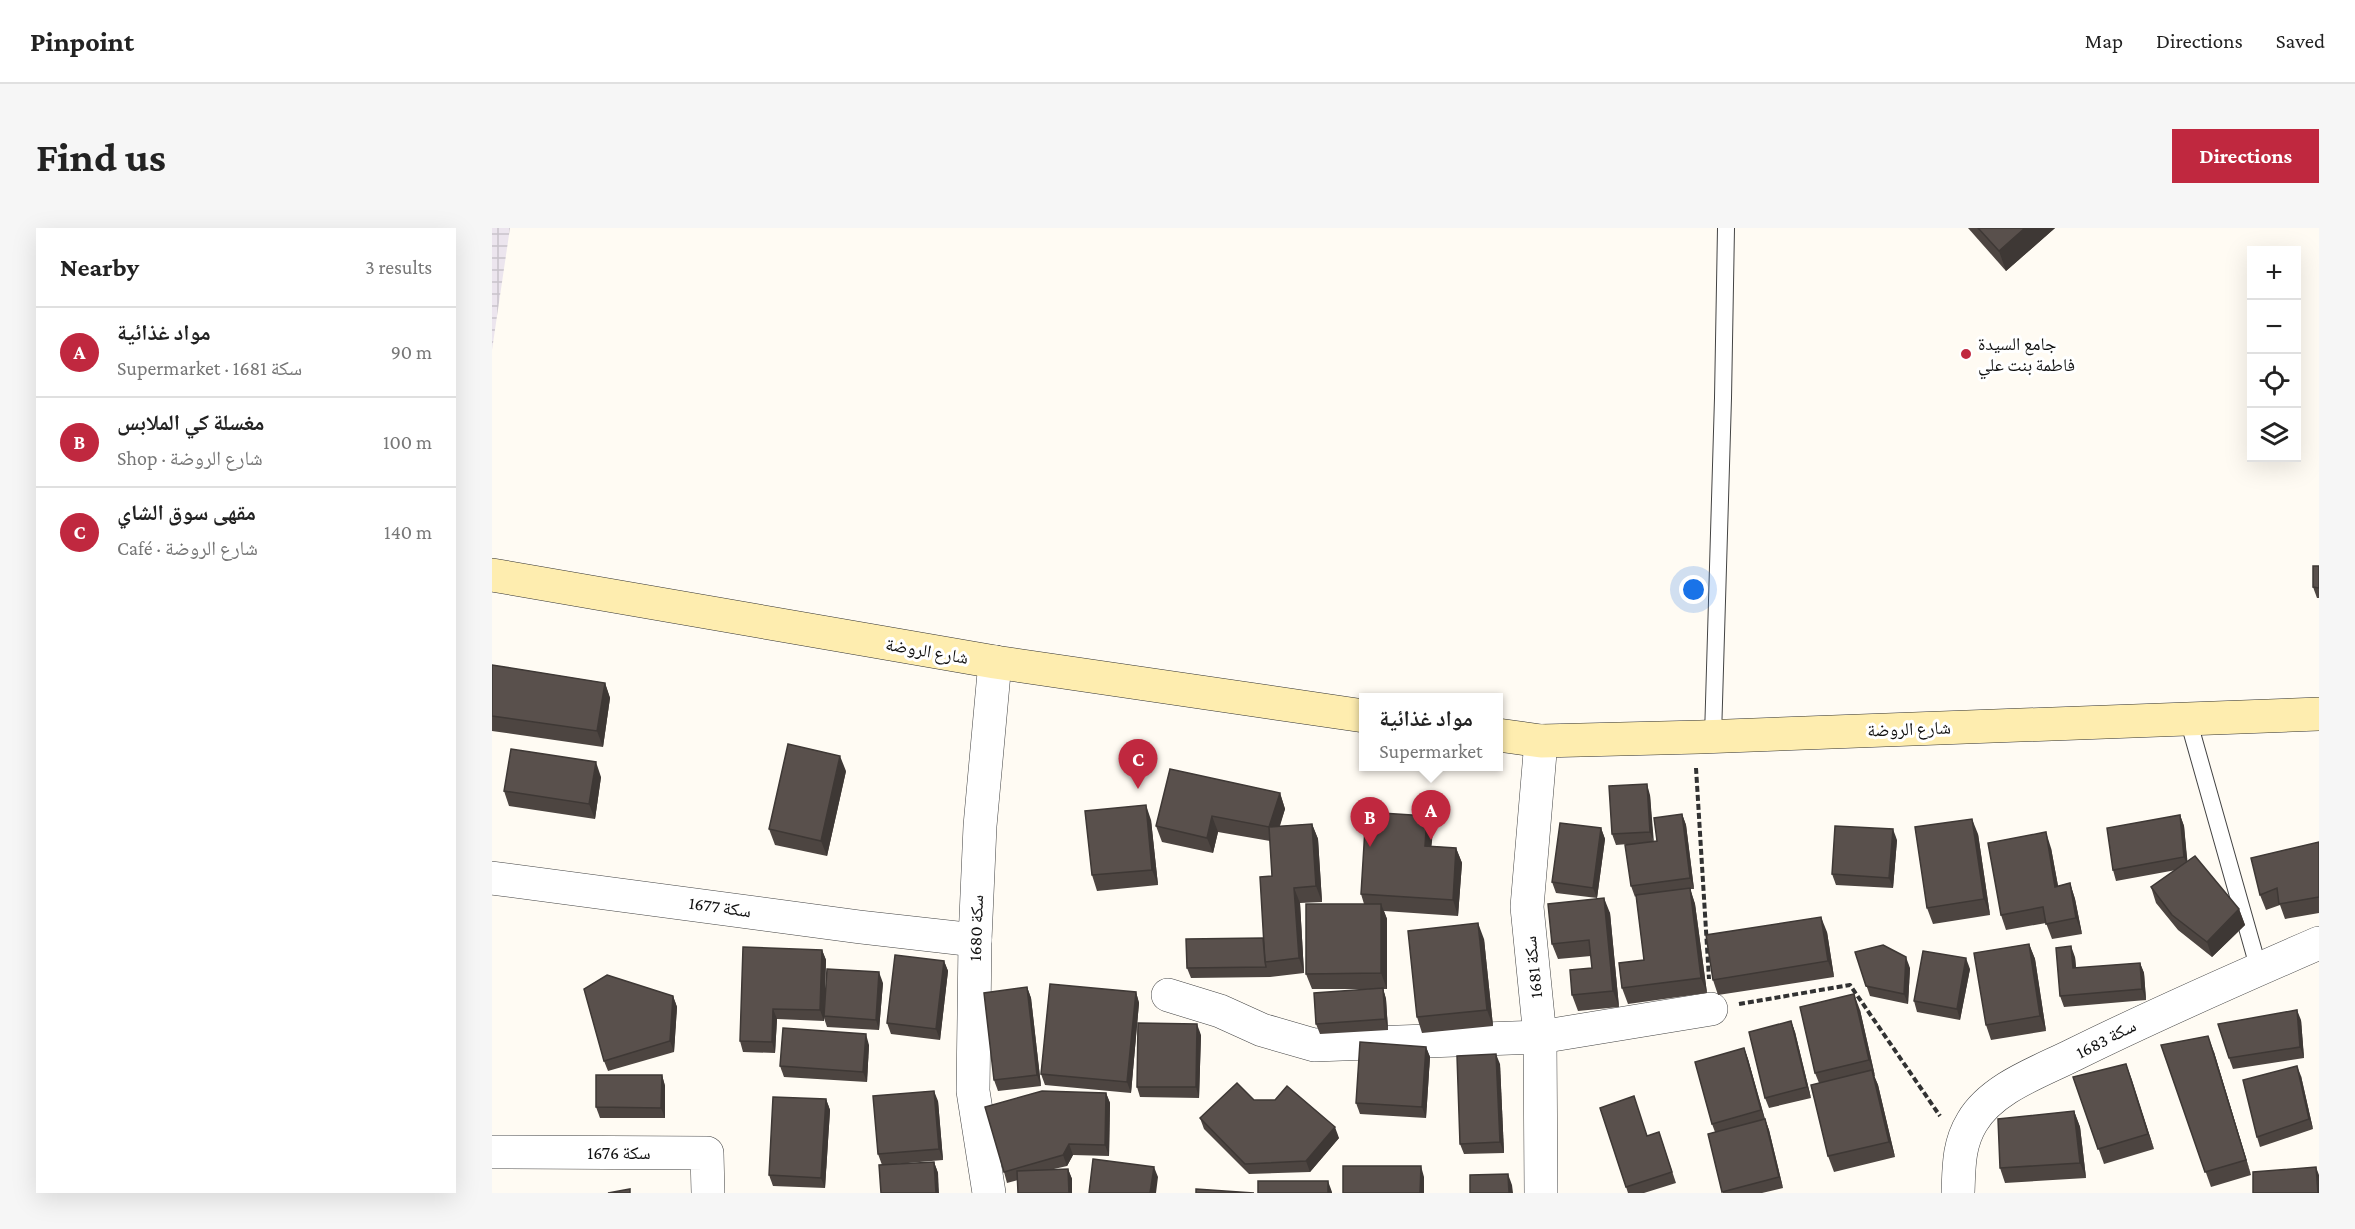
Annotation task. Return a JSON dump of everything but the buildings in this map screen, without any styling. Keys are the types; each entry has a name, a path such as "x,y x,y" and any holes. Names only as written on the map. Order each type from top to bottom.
{"main road":[{"name":"شارع الروضة","path":"492,575 995,662 1359,715"},
{"name":"شارع الروضة","path":"1503,736 1541,741 1706,737 2319,714"}],"street":[{"name":"سكة 1680","path":"989,1193 973,1091 961,938 980,826 995,662"},
{"name":"سكة 1681","path":"1541,741 1527,907 1540,1037 1541,1193"},
{"name":"سكة 1677","path":"492,878 860,927 961,938"},
{"name":"سكة 1683","path":"1958,1193 1961,1146 1972,1121 1986,1105 2010,1087 2140,1022 2319,943"},
{"path":"1168,995 1220,1011 1262,1030 1314,1045 1540,1037 1711,1009"},
{"name":"سكة 1676","path":"492,1152 707,1153 708,1193"}],"lane":[{"path":"1706,737 1716,598 1726,228"},
{"path":"2188,719 2259,970"}],"path":[{"path":"1706,737 1695,777 1711,1009 1850,985 1961,1146"}],"shaded area":[{"path":"492,228 510,228 492,350"}],"place":[{"name":"جامع السيدة فاطمة بنت علي","path":"1966,354"},
{"name":"مقهى سوق الشاي","path":"1138,789"},
{"name":"مواد غذائية","path":"1431,840"},
{"name":"مغسلة كي الملابس","path":"1370,847"}]}
